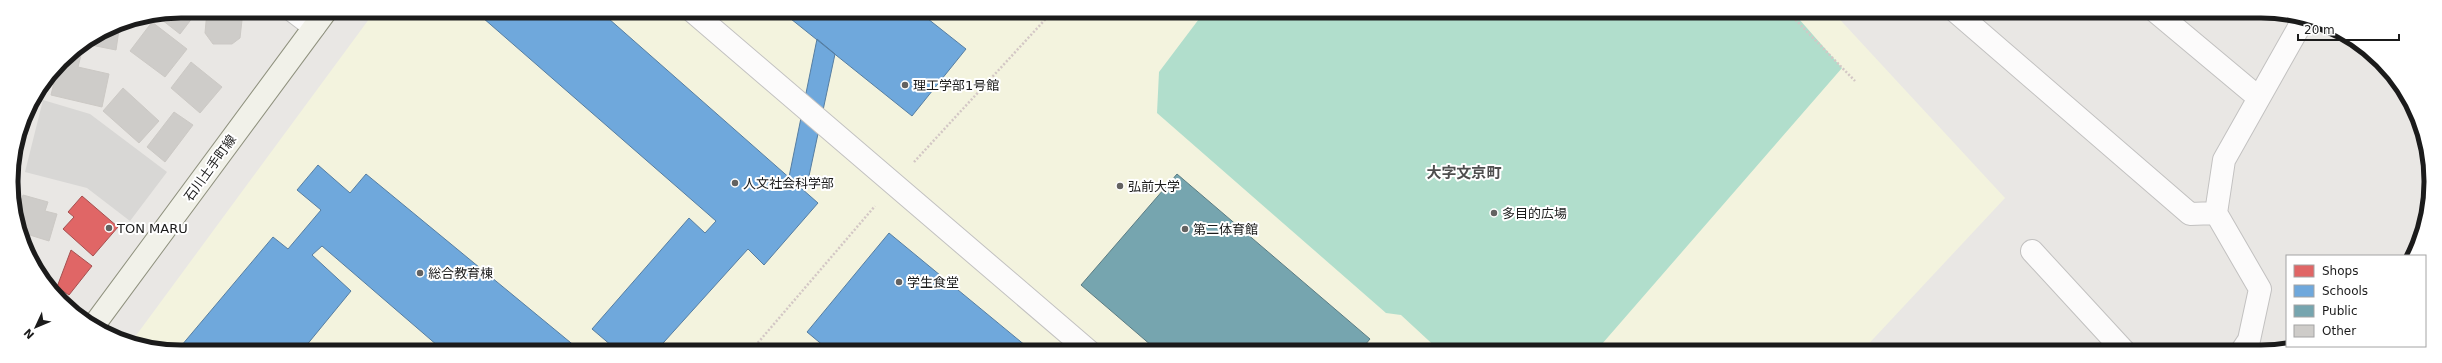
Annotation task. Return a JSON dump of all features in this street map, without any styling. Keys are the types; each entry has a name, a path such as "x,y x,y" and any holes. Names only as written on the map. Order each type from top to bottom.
{"main road":[{"name":"石川土手町線","path":"97,321 320,19"}],"street":[{"path":"700,18 1082,345"},
{"path":"1963,18 2190,214 2216,213"},
{"path":"2163,18 2259,98"},
{"path":"2246,345 2249,340 2260,289 2216,213 2224,160 2301,23"},
{"path":"2032,251 2119,345"}],"path":[{"path":"1794,18 1854,81"}],"shaded area":[{"name":"弘前大学","path":"370,18 1838,18 2005,198 1868,345 171,345 150,342 134,338"},
{"path":"43,100 90,114 167,172 130,221 87,188 25,172"}],"green space":[{"name":"多目的広場","path":"1200,18 1798,18 1842,68 1601,345 1433,345 1401,315 1386,313 1157,113 1159,72"}],"building: Shops":[{"path":"82,196 118,227 93,256 63,229 74,217 68,212"},
{"path":"71,250 92,266 69,295 57,287"}],"building: Schools":[{"name":"人文社会科学部","path":"483,18 608,18 818,203 764,265 748,249 661,345 611,345 592,329 689,218 705,233 716,221"},
{"name":"理工学部1号館","path":"790,18 927,18 966,49 912,116"},
{"path":"817,39 835,54 806,190 789,177"},
{"name":"総合教育棟","path":"318,165 350,193 366,174 574,345 437,345 322,246 312,255 351,291 307,345 182,345 273,237 288,249 321,210 297,190"},
{"name":"学生食堂","path":"889,233 1025,345 823,345 807,332"}],"building: Public":[{"name":"第二体育館","path":"1177,174 1370,339 1365,345 1151,345 1081,285"}],"building: Other":[{"path":"192,18 180,34 161,19"},
{"path":"206,18 242,18 240,38 232,44 213,44 205,33"},
{"path":"152,22 187,49 165,77 130,51"},
{"path":"119,30 116,50 92,45"},
{"path":"79,55 81,55 78,67 109,74 102,107 51,95 55,79"},
{"path":"191,62 222,87 200,113 171,88"},
{"path":"123,88 159,121 139,143 103,111"},
{"path":"174,112 193,125 165,162 147,147"},
{"path":"23,195 48,202 45,211 57,214 49,241 27,234 20,206"}],"place":[{"name":"理工学部1号館","path":"905,85"},
{"name":"人文社会科学部","path":"735,183"},
{"name":"弘前大学","path":"1120,186"},
{"name":"多目的広場","path":"1494,213"},
{"name":"TON MARU","path":"109,228"},
{"name":"第二体育館","path":"1185,229"},
{"name":"総合教育棟","path":"420,273"},
{"name":"学生食堂","path":"899,282"}],"district":[{"name":"大字文京町","path":"1464,173"}]}
